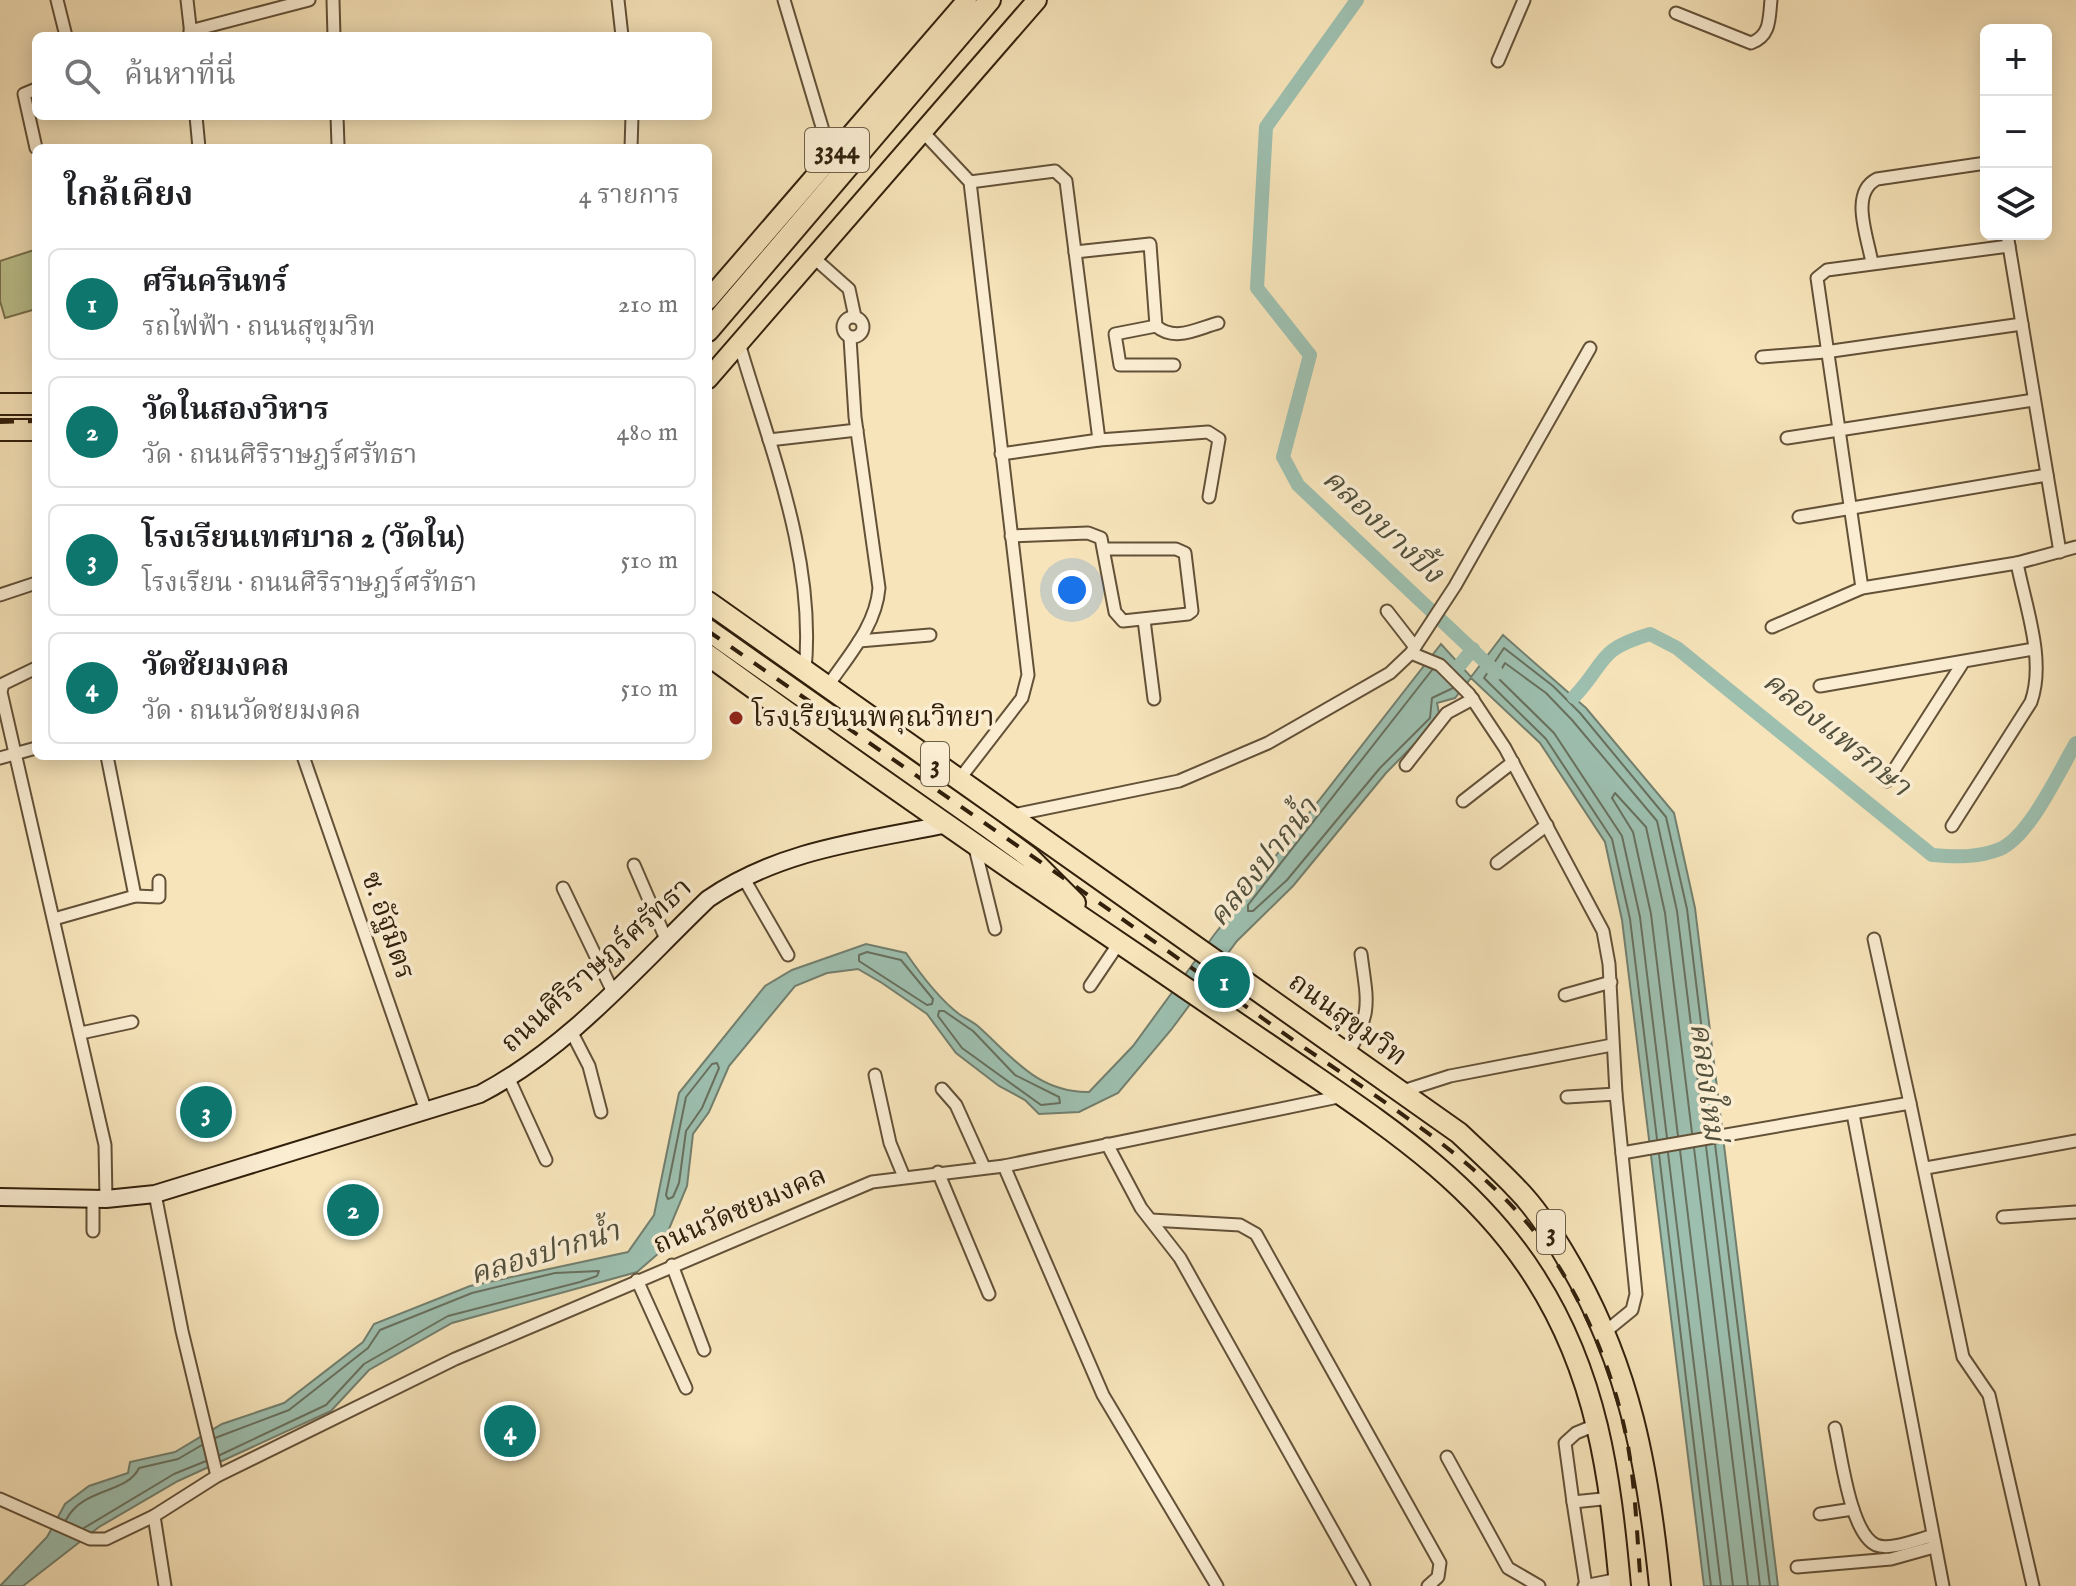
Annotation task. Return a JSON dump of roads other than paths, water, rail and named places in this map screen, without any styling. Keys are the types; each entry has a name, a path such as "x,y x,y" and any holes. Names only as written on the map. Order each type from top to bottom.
{"highway":[{"path":"712,326 990,0"},
{"path":"0,404 32,404"},
{"path":"0,430 32,430"},
{"name":"ถนนสุขุมวิท","path":"712,605 1459,1133 1518,1189 1551,1232 1605,1332 1635,1417 1646,1465 1660,1586"},
{"path":"712,633 988,827 1049,875 1096,927"},
{"name":"3","path":"712,658 974,843 1343,1095 1437,1164 1475,1199 1537,1280 1561,1326 1599,1424 1612,1498 1619,1583"}],"main road":[{"name":"3344","path":"712,295 967,0"},
{"name":"3344","path":"712,374 1037,0"}],"street":[{"path":"57,0 65,32"},
{"path":"187,0 191,32"},
{"path":"198,32 309,0"},
{"path":"333,0 334,32"},
{"path":"618,0 622,32"},
{"path":"784,0 831,157"},
{"path":"1498,61 1524,0"},
{"path":"1676,13 1751,43 1765,34 1771,0"},
{"path":"32,91 24,94 35,144"},
{"path":"196,120 199,144"},
{"path":"337,120 338,144"},
{"path":"631,144 632,120"},
{"path":"923,132 970,182 1028,675 1022,698 958,781"},
{"path":"1872,263 1861,196 1868,183 1877,179 1980,164"},
{"path":"970,182 1059,172 1066,181 1099,440"},
{"path":"1862,588 1825,352 1817,278 1827,270 2008,240 2060,552"},
{"path":"1075,252 1150,244 1156,326 1165,334 1178,335 1218,323"},
{"path":"814,258 849,289 855,317 863,324 862,332 850,338 857,430 879,588 877,608 859,641 827,687"},
{"path":"1762,357 1825,352 2022,324"},
{"path":"1156,326 1115,334 1120,365 1174,365"},
{"path":"739,343 769,440 804,583 805,671"},
{"path":"1007,816 1179,781 1268,743 1375,685 1416,649 1590,348"},
{"path":"1787,438 2034,400"},
{"path":"769,440 857,430"},
{"path":"1001,454 1099,440 1197,431 1219,439 1209,497"},
{"path":"1799,517 2047,475"},
{"path":"1011,536 1088,533 1101,538 1106,549 1117,618 1144,620 1192,611 1194,604 1185,553 1176,549 1106,549"},
{"path":"1772,627 1862,588 2017,563 2076,547"},
{"path":"1952,826 2031,702 2037,676 2017,563"},
{"path":"0,595 32,584"},
{"path":"1387,611 1416,649 1440,665 1471,696 1513,762 1603,931 1611,982 1612,1045 1636,1303 1605,1332"},
{"path":"1144,620 1154,699"},
{"path":"859,641 930,635"},
{"path":"1820,686 1962,664 2034,649"},
{"path":"1887,781 1962,664"},
{"path":"32,670 3,684 1,692 105,1145 93,1231"},
{"path":"1406,765 1447,713 1471,696"},
{"path":"0,758 32,749"},
{"path":"108,760 135,896"},
{"name":"ซ. อัฐมิตร","path":"304,760 426,1111"},
{"path":"1463,801 1513,762"},
{"name":"ถนนศิริราษฎร์ศรัทธา","path":"0,1197 99,1199 155,1194 480,1094 509,1079 571,1031 708,899 743,877 810,852 948,824"},
{"path":"1497,863 1547,825"},
{"path":"974,843 995,929"},
{"path":"634,865 666,939"},
{"path":"743,877 788,955"},
{"path":"54,919 135,896 159,897 159,881"},
{"path":"563,888 613,992"},
{"path":"1874,939 1926,1168 1963,1357 1989,1395 2033,1586"},
{"path":"1090,986 1119,943"},
{"path":"1347,1055 1366,1023 1368,1010 1361,954"},
{"path":"1565,995 1611,982"},
{"path":"81,1033 132,1022"},
{"path":"571,1031 589,1066 601,1112"},
{"path":"1400,1092 1462,1073 1612,1045"},
{"path":"875,1075 890,1143 904,1177"},
{"path":"509,1079 546,1160"},
{"path":"942,1089 956,1105 984,1167"},
{"path":"1567,1097 1616,1094"},
{"name":"ถนนวัดชยมงคล","path":"0,1499 90,1539 106,1539 154,1516 216,1472 455,1359 854,1189 904,1177 1004,1166 1343,1095"},
{"path":"1622,1153 1910,1103"},
{"path":"1853,1114 1943,1586"},
{"path":"1926,1168 2076,1141"},
{"path":"1107,1144 1151,1220 1180,1258 1364,1586"},
{"path":"1004,1166 1103,1395 1217,1586"},
{"path":"938,1172 989,1294"},
{"path":"155,1194 182,1331 216,1472"},
{"path":"2003,1217 2076,1212"},
{"path":"1151,1220 1240,1225 1256,1234 1440,1563 1438,1577 1428,1586"},
{"path":"672,1265 704,1350"},
{"path":"637,1280 686,1388"},
{"path":"1599,1424 1576,1433 1565,1443 1585,1586 1619,1583"},
{"path":"1835,1428 1853,1509 1863,1530 1877,1545 1933,1541"},
{"path":"1447,1457 1508,1568 1539,1586"},
{"path":"1573,1502 1612,1498"},
{"path":"1820,1514 1853,1509"},
{"path":"154,1516 165,1586"},
{"path":"1797,1567 1891,1559 1933,1541"}],"water":[{"name":"คลองใหม่","path":"1503,635 1586,708 1674,813 1695,908 1778,1586 1704,1586 1622,920 1605,842 1540,743 1471,678 1455,698 1437,703 1440,718 1386,773 1293,886 1237,941 1171,1030 1118,1093 1079,1112 1039,1114 1025,1100 999,1086 956,1053 927,1014 858,969 827,973 795,986 729,1066 709,1112 693,1134 687,1186 659,1253 637,1272 452,1323 369,1370 331,1411 178,1481 99,1527 23,1586 0,1586 47,1537 65,1504 89,1486 128,1473 130,1462 175,1452 222,1424 284,1403 363,1342 374,1324 470,1286 628,1252 654,1215 679,1093 765,986 792,970 866,944 906,953 944,1001 978,1026 1028,1072 1056,1087 1089,1092 1133,1046 1214,935 1441,644 1471,677"}],"waterway":[{"name":"คลองบางปิ้ง","path":"1357,0 1266,127 1257,288 1310,355 1283,457 1298,485 1497,673"},
{"name":"คลองแพรกษา","path":"1574,697 1611,651 1650,634 1677,648 1932,855 1983,854 2011,842 2033,817 2076,743"},
{"name":"คลองปากน้ำ","path":"1449,678 1473,649"}],"railway":[{"path":"0,422 32,421"},
{"path":"712,634 1385,1102 1457,1156 1520,1214 1545,1246 1573,1291 1597,1342 1616,1394 1628,1446 1635,1498 1641,1586"}],"place":[{"name":"โรงเรียนนพคุณวิทยา","path":"736,718"},
{"name":"ศรีนครินทร์","path":"1224,982"},
{"name":"โรงเรียนเทศบาล 2 (วัดใน)","path":"206,1112"},
{"name":"วัดในสองวิหาร","path":"353,1210"},
{"name":"วัดชัยมงคล","path":"510,1431"}]}
